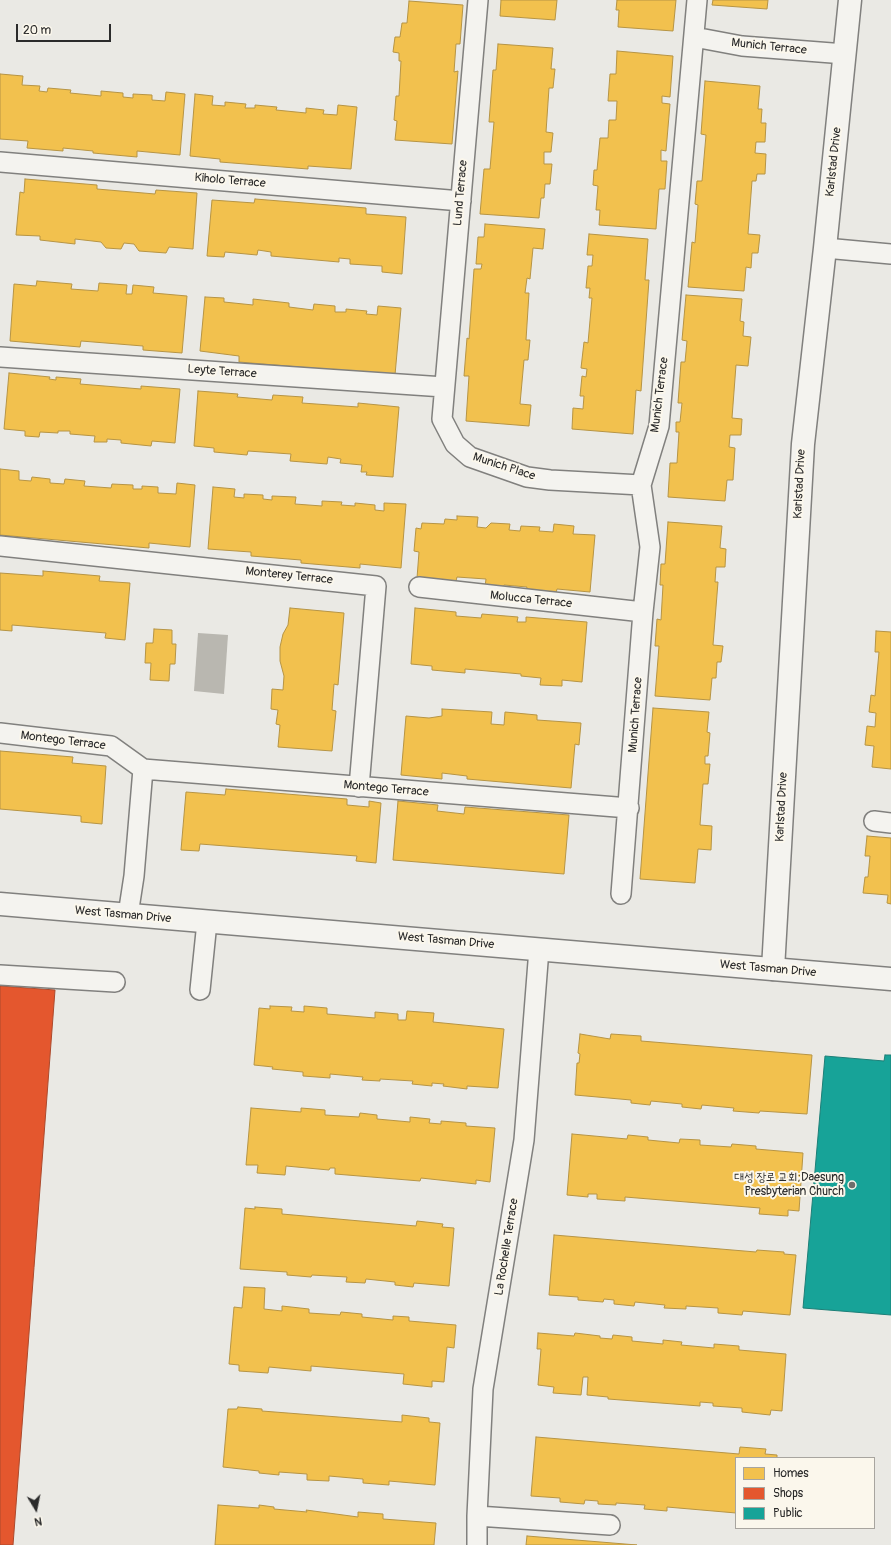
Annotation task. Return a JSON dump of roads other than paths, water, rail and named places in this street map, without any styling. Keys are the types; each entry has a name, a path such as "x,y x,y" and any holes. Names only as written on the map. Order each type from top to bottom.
{"street":[{"name":"Karlstad Drive","path":"772,970 803,444 825,248 850,0"},
{"name":"West Tasman Drive","path":"0,904 891,979"}],"lane":[{"name":"Lund Terrace","path":"444,387 478,0"},
{"name":"Munich Terrace","path":"621,894 629,808 643,612 650,547 641,486 659,426 697,0"},
{"name":"Munich Terrace","path":"694,37 742,46 845,54"},
{"name":"Kiholo Terrace","path":"0,162 461,201"},
{"path":"825,248 891,254"},
{"name":"Leyte Terrace","path":"0,357 444,387"},
{"name":"Munich Place","path":"444,387 442,419 454,444 470,457 527,477 641,486"},
{"name":"Monterey Terrace","path":"0,546 376,586 359,787"},
{"name":"Molucca Terrace","path":"418,587 643,612"},
{"name":"Montego Terrace","path":"0,733 111,746 143,769 629,808"},
{"path":"128,915 134,876 143,769"},
{"path":"200,990 208,922"},
{"name":"La Rochelle Terrace","path":"477,1545 483,1389 524,1140 539,949"},
{"path":"0,974 115,982"},
{"path":"477,1516 610,1525"}],"place":[{"name":"대성 장로 교회;Daesung Presbyterian Church","path":"852,1185"}]}
